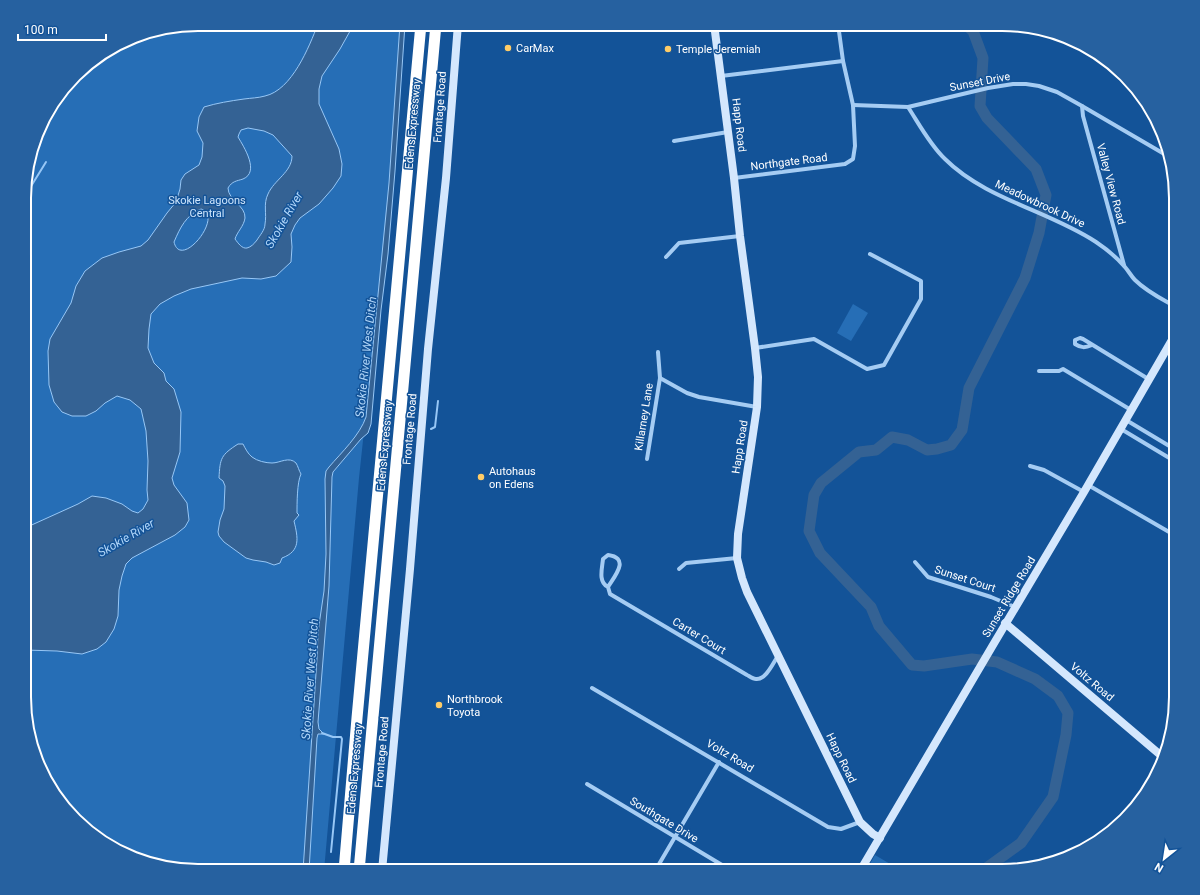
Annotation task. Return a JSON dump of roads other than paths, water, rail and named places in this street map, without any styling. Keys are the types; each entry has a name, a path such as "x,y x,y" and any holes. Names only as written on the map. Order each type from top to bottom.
{"highway":[{"name":"Edens Expressway","path":"345,864 357,710 420,31"},
{"name":"Edens Expressway","path":"360,864 435,31"}],"street":[{"name":"Frontage Road","path":"383,864 428,349 446,178 457,31"},
{"name":"Happ Road","path":"715,31 758,377 757,407 738,534 737,558 747,592 860,822 873,834 880,838"},
{"path":"839,31 853,105"},
{"path":"721,76 844,60"},
{"name":"Sunset Drive","path":"853,105 908,107 988,88 1013,84 1040,86 1057,92 1163,153"},
{"name":"Northgate Road","path":"734,178 845,164 853,159 855,146 853,105"},
{"name":"Valley View Road","path":"1082,106 1083,116 1124,266"},
{"name":"Meadowbrook Drive","path":"908,107 930,142 944,159 966,176 986,188 1048,216 1098,243 1124,266 1135,280 1169,303"},
{"path":"674,141 728,132"},
{"path":"666,257 679,243 740,236"},
{"path":"755,348 814,339 867,369 884,365 921,299 921,281 870,254"},
{"path":"1092,345 1150,380"},
{"name":"Sunset Ridge Road","path":"864,864 1169,346"},
{"name":"Killarney Lane","path":"647,459 660,378 658,352"},
{"path":"1039,371 1060,371 1063,369 1132,410"},
{"name":"Killarney Lane","path":"660,378 699,398 757,407"},
{"path":"1126,420 1169,446"},
{"path":"1121,429 1169,458"},
{"path":"1030,466 1044,470 1086,489 1169,532"},
{"name":"Carter Court","path":"608,587 618,572 620,566 618,560 614,556 608,555 603,559 601,580 604,585 608,587 610,594 755,679 761,678 765,675 778,655"},
{"path":"679,569 686,563 737,558"},
{"name":"Sunset Court","path":"916,562 928,577 991,597 1015,607"},
{"name":"Voltz Road","path":"1006,623 1159,754"},
{"name":"Voltz Road","path":"592,688 828,826 841,829 860,822"},
{"path":"659,864 719,762"},
{"name":"Southgate Drive","path":"587,784 720,864"}],"water":[{"name":"Skokie River","path":"315,31 350,31 322,76 319,89 319,104 339,149 342,164 341,176 319,204 300,218 295,225 291,234 291,262 276,276 261,279 242,278 191,289 160,304 151,314 148,348 154,363 164,373 166,381 174,389 181,412 180,452 172,478 174,485 187,503 189,520 185,527 175,535 132,558 126,564 119,590 118,616 114,629 106,642 97,649 82,654 31,650 31,525 92,496 106,498 122,504 138,513 143,509 148,500 146,431 141,409 130,400 117,396 105,403 96,411 86,416 72,416 62,412 54,402 49,385 48,351 50,339 71,303 76,286 85,271 102,258 141,246 148,240 176,202 181,180 185,174 199,165 202,157 203,143 197,131 199,117 204,107 229,101 262,97 275,92 291,77 304,55","holes":["248,128 264,131 273,135 292,156 291,162 289,167 274,184 268,194 265,205 265,226 263,230 254,244 250,247 243,248 235,239 242,226 245,214 231,196 228,188 233,183 248,176 250,171 247,153 238,137 241,130","201,209 207,213 208,221 205,230 199,239 185,250 178,249 174,242 187,218"]},
{"path":"400,31 405,31 388,254 381,310 371,424 368,433 361,439 333,472 332,477 329,586 318,722 319,729 324,734 318,734 317,738 309,864 303,864 318,632 324,591 326,554 326,471 350,444 366,417 389,183"},
{"path":"238,444 243,444 251,456 262,462 275,463 287,460 293,461 296,463 301,474 297,499 297,513 299,515 294,521 297,543 292,552 282,558 280,563 274,565 246,558 224,542 219,536 218,532 220,520 224,509 225,486 223,481 219,478 221,461 228,451"}],"waterway":[{"path":"973,31 983,58 980,106 987,118 1036,169 1046,195 1039,233 1025,278 969,388 962,430 951,445 927,450 908,440 892,437 876,450 859,452 821,483 814,495 809,531 820,553 871,607 879,626 912,665 924,666 972,659 997,662 1035,679 1058,696 1068,713 1066,735 1053,797 1021,843 992,864"},
{"path":"31,186 46,162"},
{"path":"431,429 435,427 438,401"},
{"path":"322,733 333,737 341,737 342,739 331,852"}],"place":[{"name":"CarMax","path":"508,48"},
{"name":"Temple Jeremiah","path":"668,49"},
{"name":"Autohaus on Edens","path":"481,477"},
{"name":"Northbrook Toyota","path":"439,705"}],"park label":[{"name":"Skokie Lagoons Central","path":"207,206"}],"water label":[{"name":"Skokie River West Ditch","path":"366,357"},
{"name":"Skokie River West Ditch","path":"310,679"}]}
